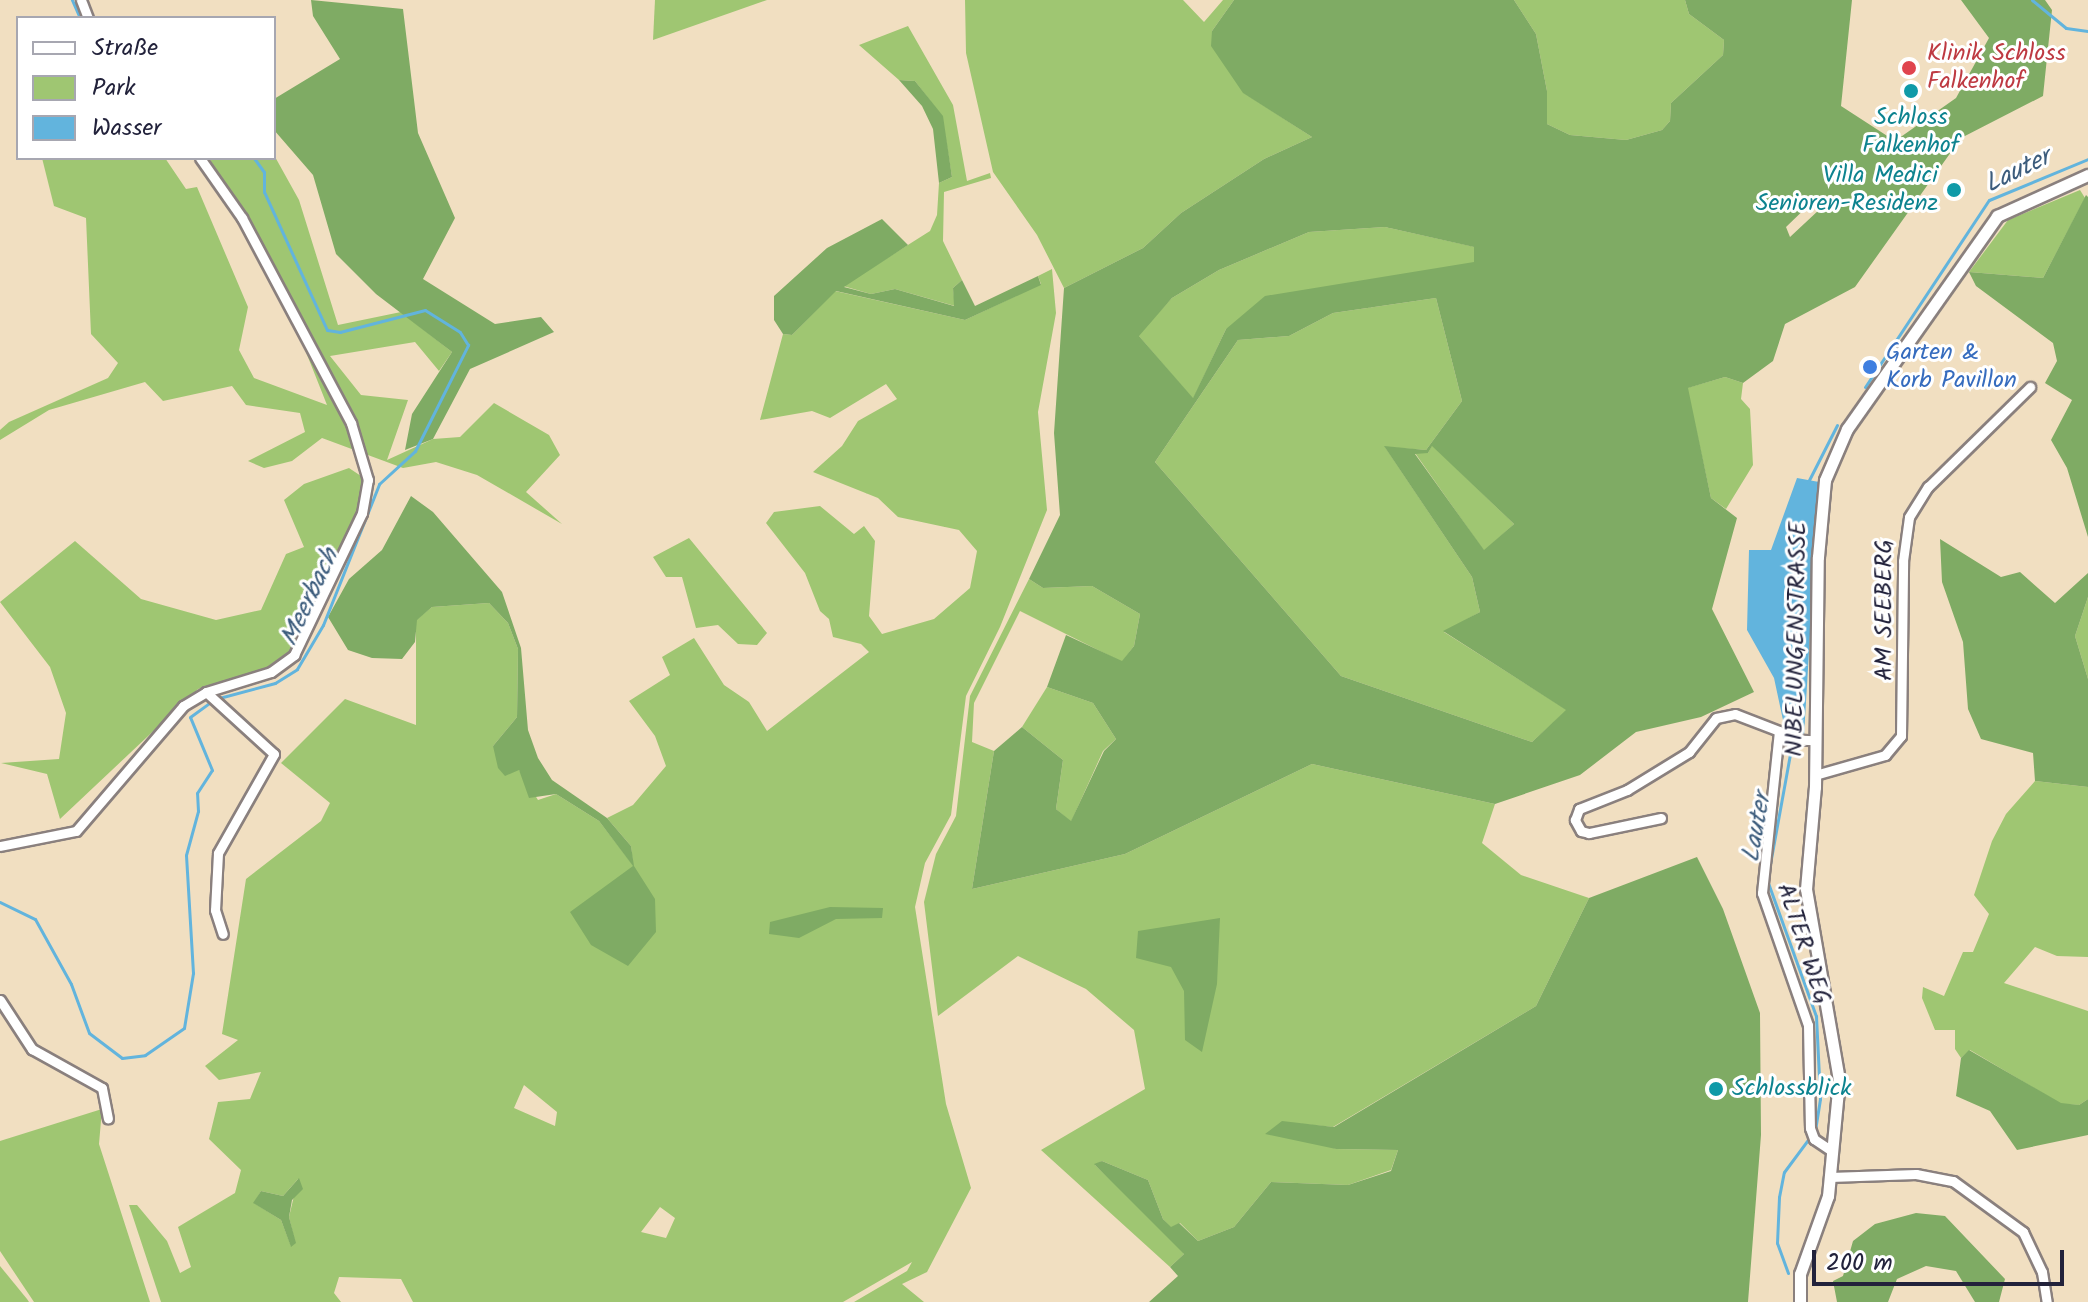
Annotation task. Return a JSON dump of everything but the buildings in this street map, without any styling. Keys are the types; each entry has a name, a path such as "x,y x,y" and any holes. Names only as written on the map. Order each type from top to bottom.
{"main road":[{"name":"NIBELUNGENSTRASSE","path":"1800,1302 1800,1274 1825,1211 1838,1058 1806,889 1815,775 1810,740 1825,480 1835,452 1997,216 2088,175"}],"street":[{"path":"0,846 76,831 155,735 211,697 284,664 314,615 362,513 368,480 351,423 242,218 201,160"},
{"name":"AM SEEBERG","path":"1815,775 1885,755 1901,736 1903,561 1909,517 1928,487 2030,387"},
{"path":"211,697 272,748 274,760 223,841 214,896 223,934"},
{"path":"1661,818 1589,833 1581,831 1575,820 1579,809 1627,790 1689,752 1716,718 1735,714 1779,731 1781,739 1810,740"},
{"name":"ALTER WEG","path":"1781,739 1762,893 1808,1025 1810,1128 1814,1139 1832,1151"},
{"path":"0,1000 32,1049 66,1071 102,1088 108,1118"},
{"path":"1830,1177 1916,1174 1953,1181 2023,1232 2042,1272 2047,1302"}],"green space":[{"path":"311,0 403,9 418,133 455,218 423,279 495,324 541,317 554,332 470,369 433,439 405,450 412,414 452,352 376,294 336,254 313,175 276,132 276,98 340,59 313,16"},
{"path":"655,0 767,0 653,40"},
{"path":"965,0 1183,0 1204,22 1223,0 1234,0 1212,31 1212,46 1244,93 1312,137 1264,159 1181,213 1143,248 1064,288 1037,235 993,172 966,53"},
{"path":"1234,0 1514,0 1536,34 1547,91 1547,124 1570,135 1626,140 1662,130 1670,121 1671,103 1723,55 1724,40 1689,14 1685,0 1852,0 1841,106 1895,141 1956,98 1989,38 1961,0 2045,0 2052,10 2043,96 1961,138 1855,287 1785,324 1773,361 1743,383 1725,377 1688,388 1711,498 1737,518 1712,609 1754,692 1701,717 1636,732 1580,775 1495,804 1312,764 1125,854 972,889 994,751 1022,727 1063,760 1056,809 1071,821 1104,751 1116,739 1093,703 1047,687 1066,635 1122,661 1134,646 1140,614 1092,586 1043,588 1029,579 1060,515 1054,433 1064,288 1143,248 1181,213 1264,159 1312,137 1243,93 1211,46 1212,31","holes":["1813,201 1820,209 1790,237 1786,227","1385,227 1474,247 1474,262 1265,296 1226,329 1193,398 1139,336 1172,298 1219,270 1309,232","1436,298 1462,401 1426,450 1384,446 1472,577 1480,612 1443,631 1566,710 1532,742 1341,676 1155,462 1238,340 1289,336 1333,313","1432,446 1514,524 1484,550 1415,454 1428,453"]},
{"path":"1514,0 1685,0 1689,14 1724,40 1723,55 1671,103 1670,121 1662,130 1626,140 1570,135 1547,124 1547,91 1536,34"},
{"path":"908,26 953,105 967,181 990,173 991,178 944,192 943,241 962,280 953,288 955,306 895,289 871,294 843,286 930,231 937,215 939,183 952,177 942,116 915,81 899,80 859,45"},
{"path":"899,80 915,81 943,116 952,177 939,183 933,129 922,106"},
{"path":"276,159 299,200 338,325 401,312 452,352 439,371 415,342 330,356 361,395 408,400 387,460 433,439 460,437 494,403 549,435 560,455 526,492 562,524 477,475 436,462 403,468 322,438 292,461 264,468 248,461 305,432 300,413 246,405 232,386 163,401 145,382 49,410 0,440 0,430 9,422 108,378 118,363 91,334 86,218 54,206 42,160 166,160 186,189 197,187 248,307 239,350 254,378 327,405 271,264 210,160"},
{"path":"2080,190 2085,198 2043,278 1969,272 2008,220"},
{"path":"2086,195 2088,537 2067,468 2051,440 2072,400 2045,383 2057,361 2053,343 1976,286 1969,272 2043,278"},
{"path":"882,219 908,245 844,287 871,294 895,289 954,306 953,288 962,280 975,306 1038,276 1041,285 965,320 836,291 792,335 783,334 774,320 774,296 827,248"},
{"path":"1385,227 1475,247 1474,263 1226,329 1193,399 1138,335 1172,298 1219,270 1309,232"},
{"path":"1052,269 1056,313 1038,412 1047,510 1000,627 966,696 951,815 925,863 915,907 946,1104 971,1188 927,1272 902,1284 924,1302 854,1302 907,1271 912,1262 843,1302 413,1302 401,1279 339,1277 334,1293 341,1302 161,1302 129,1205 137,1205 167,1241 180,1273 191,1267 178,1227 235,1193 241,1170 209,1139 218,1102 250,1099 261,1072 219,1080 205,1066 238,1040 222,1034 246,879 321,821 330,803 281,763 345,699 416,725 416,620 432,607 489,603 508,623 518,649 517,717 493,746 519,770 538,800 556,794 599,821 633,865 631,846 607,818 633,805 666,766 655,736 629,701 670,675 662,657 694,638 724,685 749,702 767,731 869,652 861,644 833,637 829,619 820,611 805,573 766,523 774,512 820,506 854,534 864,526 875,541 869,616 882,634 934,619 970,588 977,551 959,530 898,517 878,498 813,472 842,446 858,421 897,399 886,384 830,418 812,411 760,420 783,334 792,335 835,291 965,320 1041,284 1038,276","holes":["524,1085 557,1112 555,1126 514,1108","298,1179 289,1217 295,1242 291,1246 281,1220 254,1203 261,1191 283,1196","660,1207 675,1218 666,1238 641,1232"]},
{"path":"1436,298 1462,401 1426,450 1385,447 1472,577 1480,612 1444,632 1567,710 1532,742 1341,676 1155,462 1238,340 1289,336 1333,313"},
{"path":"1725,377 1743,383 1741,399 1750,409 1753,465 1726,509 1711,498 1687,388"},
{"path":"1432,445 1514,524 1484,551 1415,453 1428,453"},
{"path":"349,468 364,478 359,510 302,642 262,671 198,689 60,819 47,774 1,763 59,759 66,713 50,667 0,602 75,541 141,599 216,620 261,610 286,554 304,547 284,500 304,484"},
{"path":"411,496 433,512 502,592 521,648 528,730 538,758 552,780 607,818 631,846 634,866 655,899 656,932 628,966 591,945 570,912 633,866 599,821 556,794 529,798 519,770 505,776 498,768 493,746 517,717 518,649 508,623 489,603 432,607 417,620 415,642 402,659 372,658 348,650 328,617 349,579 382,550"},
{"path":"689,538 767,633 757,645 738,644 718,625 696,628 682,577 666,577 653,557"},
{"path":"1940,539 2001,577 2020,572 2055,603 2088,573 2088,597 2075,636 2088,679 2088,787 2035,781 2033,753 1981,739 1968,709 1963,642 1942,582"},
{"path":"1029,579 1043,588 1092,586 1140,614 1134,646 1122,662 1020,611 974,703 972,742 994,751 972,889 1125,854 1312,764 1495,804 1482,843 1521,875 1589,898 1536,1006 1333,1127 1282,1122 1336,1149 1398,1150 1391,1170 1348,1185 1271,1182 1234,1227 1198,1241 1180,1223 1171,1228 1163,1219 1148,1180 1102,1161 1095,1165 1181,1247 1184,1254 1170,1267 1041,1150 1145,1089 1134,1030 1086,989 1018,956 938,1016 924,902 936,854 956,816 970,696"},
{"path":"2088,597 2088,679 2075,636"},
{"path":"1047,687 1093,703 1116,739 1103,751 1071,822 1056,809 1063,760 1022,727"},
{"path":"2035,781 2088,787 2088,957 2057,956 2035,947 2004,983 2088,1011 2088,1099 2079,1105 2061,1104 1970,1050 1961,1058 1955,1049 1955,1030 1935,1030 1922,998 1923,987 1944,996 1963,952 1973,952 1989,914 1974,895 1992,841 2006,814"},
{"path":"1697,857 1723,909 1760,1013 1761,1135 1748,1302 1149,1302 1178,1276 1170,1267 1184,1254 1094,1164 1102,1161 1148,1180 1163,1219 1171,1227 1179,1223 1198,1241 1234,1227 1271,1182 1348,1185 1391,1171 1398,1150 1336,1149 1265,1134 1282,1121 1334,1127 1536,1006 1589,898"},
{"path":"830,907 883,908 882,918 836,919 799,938 769,934 770,922"},
{"path":"1220,918 1217,984 1202,1052 1185,1040 1184,991 1171,967 1136,958 1138,931"},
{"path":"1969,1050 2061,1103 2079,1105 2088,1099 2088,1135 2017,1150 1990,1111 1956,1096 1961,1058"},
{"path":"102,1109 99,1144 150,1302 34,1302 0,1251 0,1141"},
{"path":"299,1178 303,1189 292,1200 289,1217 296,1243 291,1247 281,1220 253,1203 261,1191 283,1196"},
{"path":"1916,1213 1945,1216 2005,1279 1999,1302 1975,1302 1956,1271 1926,1266 1897,1279 1888,1302 1837,1302 1833,1281 1843,1276 1853,1241 1875,1224"},
{"path":"0,1266 27,1299 29,1302 0,1302"}],"water":[{"path":"1797,478 1819,482 1804,736 1786,734 1774,678 1747,630 1749,550 1771,550"}],"waterway":[{"name":"Meerbach","path":"72,0 79,16"},
{"path":"2032,0 2066,28 2088,31"},
{"name":"Lauter","path":"1865,387 1989,200 2088,159"},
{"name":"Meerbach","path":"219,698 275,683 297,669 323,625 379,484 415,451 468,345 460,332 425,310 340,332 327,330 264,192 264,172 255,160"},
{"name":"Lauter","path":"1808,482 1837,425"},
{"name":"Meerbach","path":"0,902 35,919 71,984 89,1033 122,1058 145,1055 184,1028 193,973 186,855 198,811 197,793 212,770 190,717 212,701"},
{"name":"Lauter","path":"1792,743 1767,880 1816,1016 1820,1099 1815,1131"},
{"name":"Lauter","path":"1788,1273 1777,1243 1779,1197 1784,1172 1810,1137"}],"place":[{"name":"Klinik Schloss Falkenhof","path":"1909,68"},
{"name":"Schloss Falkenhof","path":"1911,91"},
{"name":"Villa Medici Senioren-Residenz","path":"1954,190"},
{"name":"Garten & Korb Pavillon","path":"1870,367"},
{"name":"Schlossblick","path":"1716,1089"}]}
